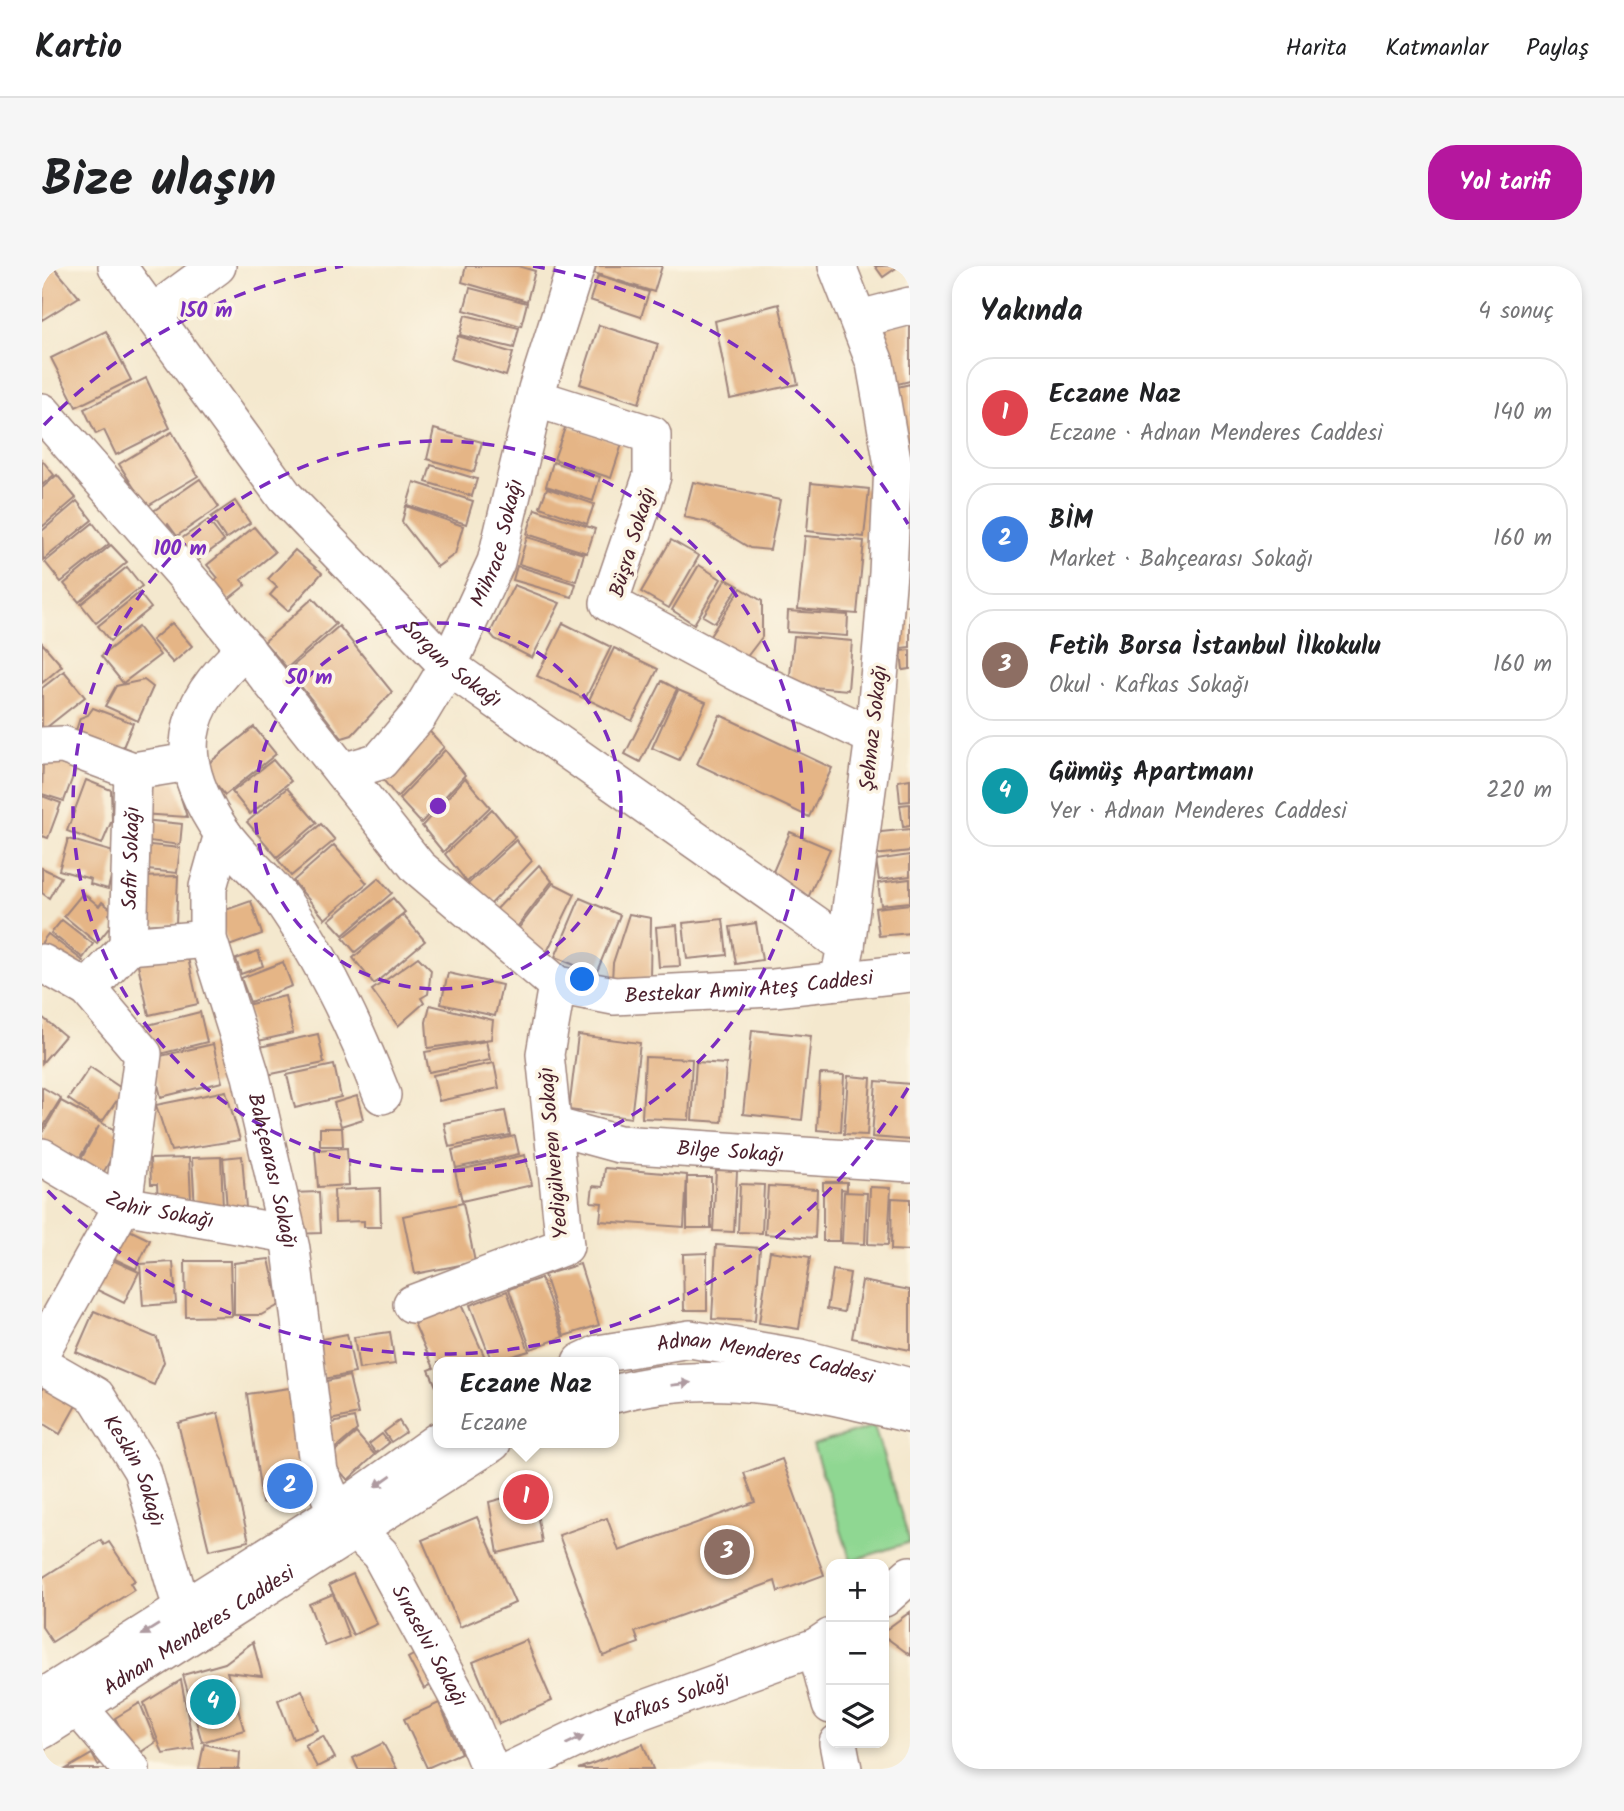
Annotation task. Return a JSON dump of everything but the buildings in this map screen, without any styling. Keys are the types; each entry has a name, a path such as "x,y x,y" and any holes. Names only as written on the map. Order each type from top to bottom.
{"street":[{"name":"Sorgun Sokağı","path":"117,266 285,497 448,667 842,964"},
{"name":"Mihrace Sokağı","path":"343,772 380,761 418,716 448,667 496,562 535,398 576,266"},
{"name":"Şehnaz Sokağı","path":"837,266 875,363 893,465 899,573 842,964"},
{"path":"152,314 214,267"},
{"path":"860,319 910,306"},
{"name":"Büşra Sokağı","path":"535,398 652,435 652,476 609,603 739,673 874,737"},
{"name":"Bestekar Amir Ateş Caddesi","path":"42,412 200,592 418,867 557,985 614,996 774,988 842,964 910,973"},
{"path":"246,649 219,673 202,699 192,726 189,762 197,789 223,834 284,903 303,933 358,1034 382,1095"},
{"path":"42,746 63,745 133,771 189,762"},
{"name":"Safir Sokağı","path":"128,946 133,771"},
{"name":"Bahçearası Sokağı","path":"223,834 208,887 208,939 251,1076 288,1234 319,1472 346,1522"},
{"path":"88,989 128,946 208,939"},
{"path":"42,963 88,989 143,1054 123,1205 42,1350"},
{"name":"Yedigülveren Sokağı","path":"412,1304 565,1245 545,1054 557,985"},
{"name":"Bilge Sokağı","path":"553,1126 619,1144 910,1163"},
{"name":"Zahir Sokağı","path":"42,1157 123,1205 288,1234"},
{"name":"Adnan Menderes Caddesi","path":"591,1357 690,1339 801,1359 910,1387"},
{"name":"Keskin Sokağı","path":"42,1365 96,1396 142,1470 182,1609"},
{"name":"Adnan Menderes Caddesi","path":"619,1393 714,1380 816,1391 910,1413"},
{"name":"Adnan Menderes Caddesi","path":"42,1730 346,1522 433,1446"},
{"name":"Adnan Menderes Caddesi","path":"42,1698 182,1609 483,1448"},
{"name":"Sıraselvi Sokağı","path":"346,1522 380,1554 467,1714 490,1769"},
{"path":"889,1594 910,1575"},
{"path":"824,1642 829,1685"},
{"name":"Kafkas Sokağı","path":"513,1769 615,1720 824,1642"},
{"path":"78,1707 131,1769"},
{"path":"839,1748 843,1769"}],"green space":[{"path":"874,1426 910,1542 850,1559 813,1445"}],"place":[{"name":"BİM","path":"290,1486"},
{"name":"Eczane Naz","path":"526,1497"},
{"name":"Fetih Borsa İstanbul İlkokulu","path":"727,1552"},
{"name":"Gümüş Apartmanı","path":"213,1702"}]}
